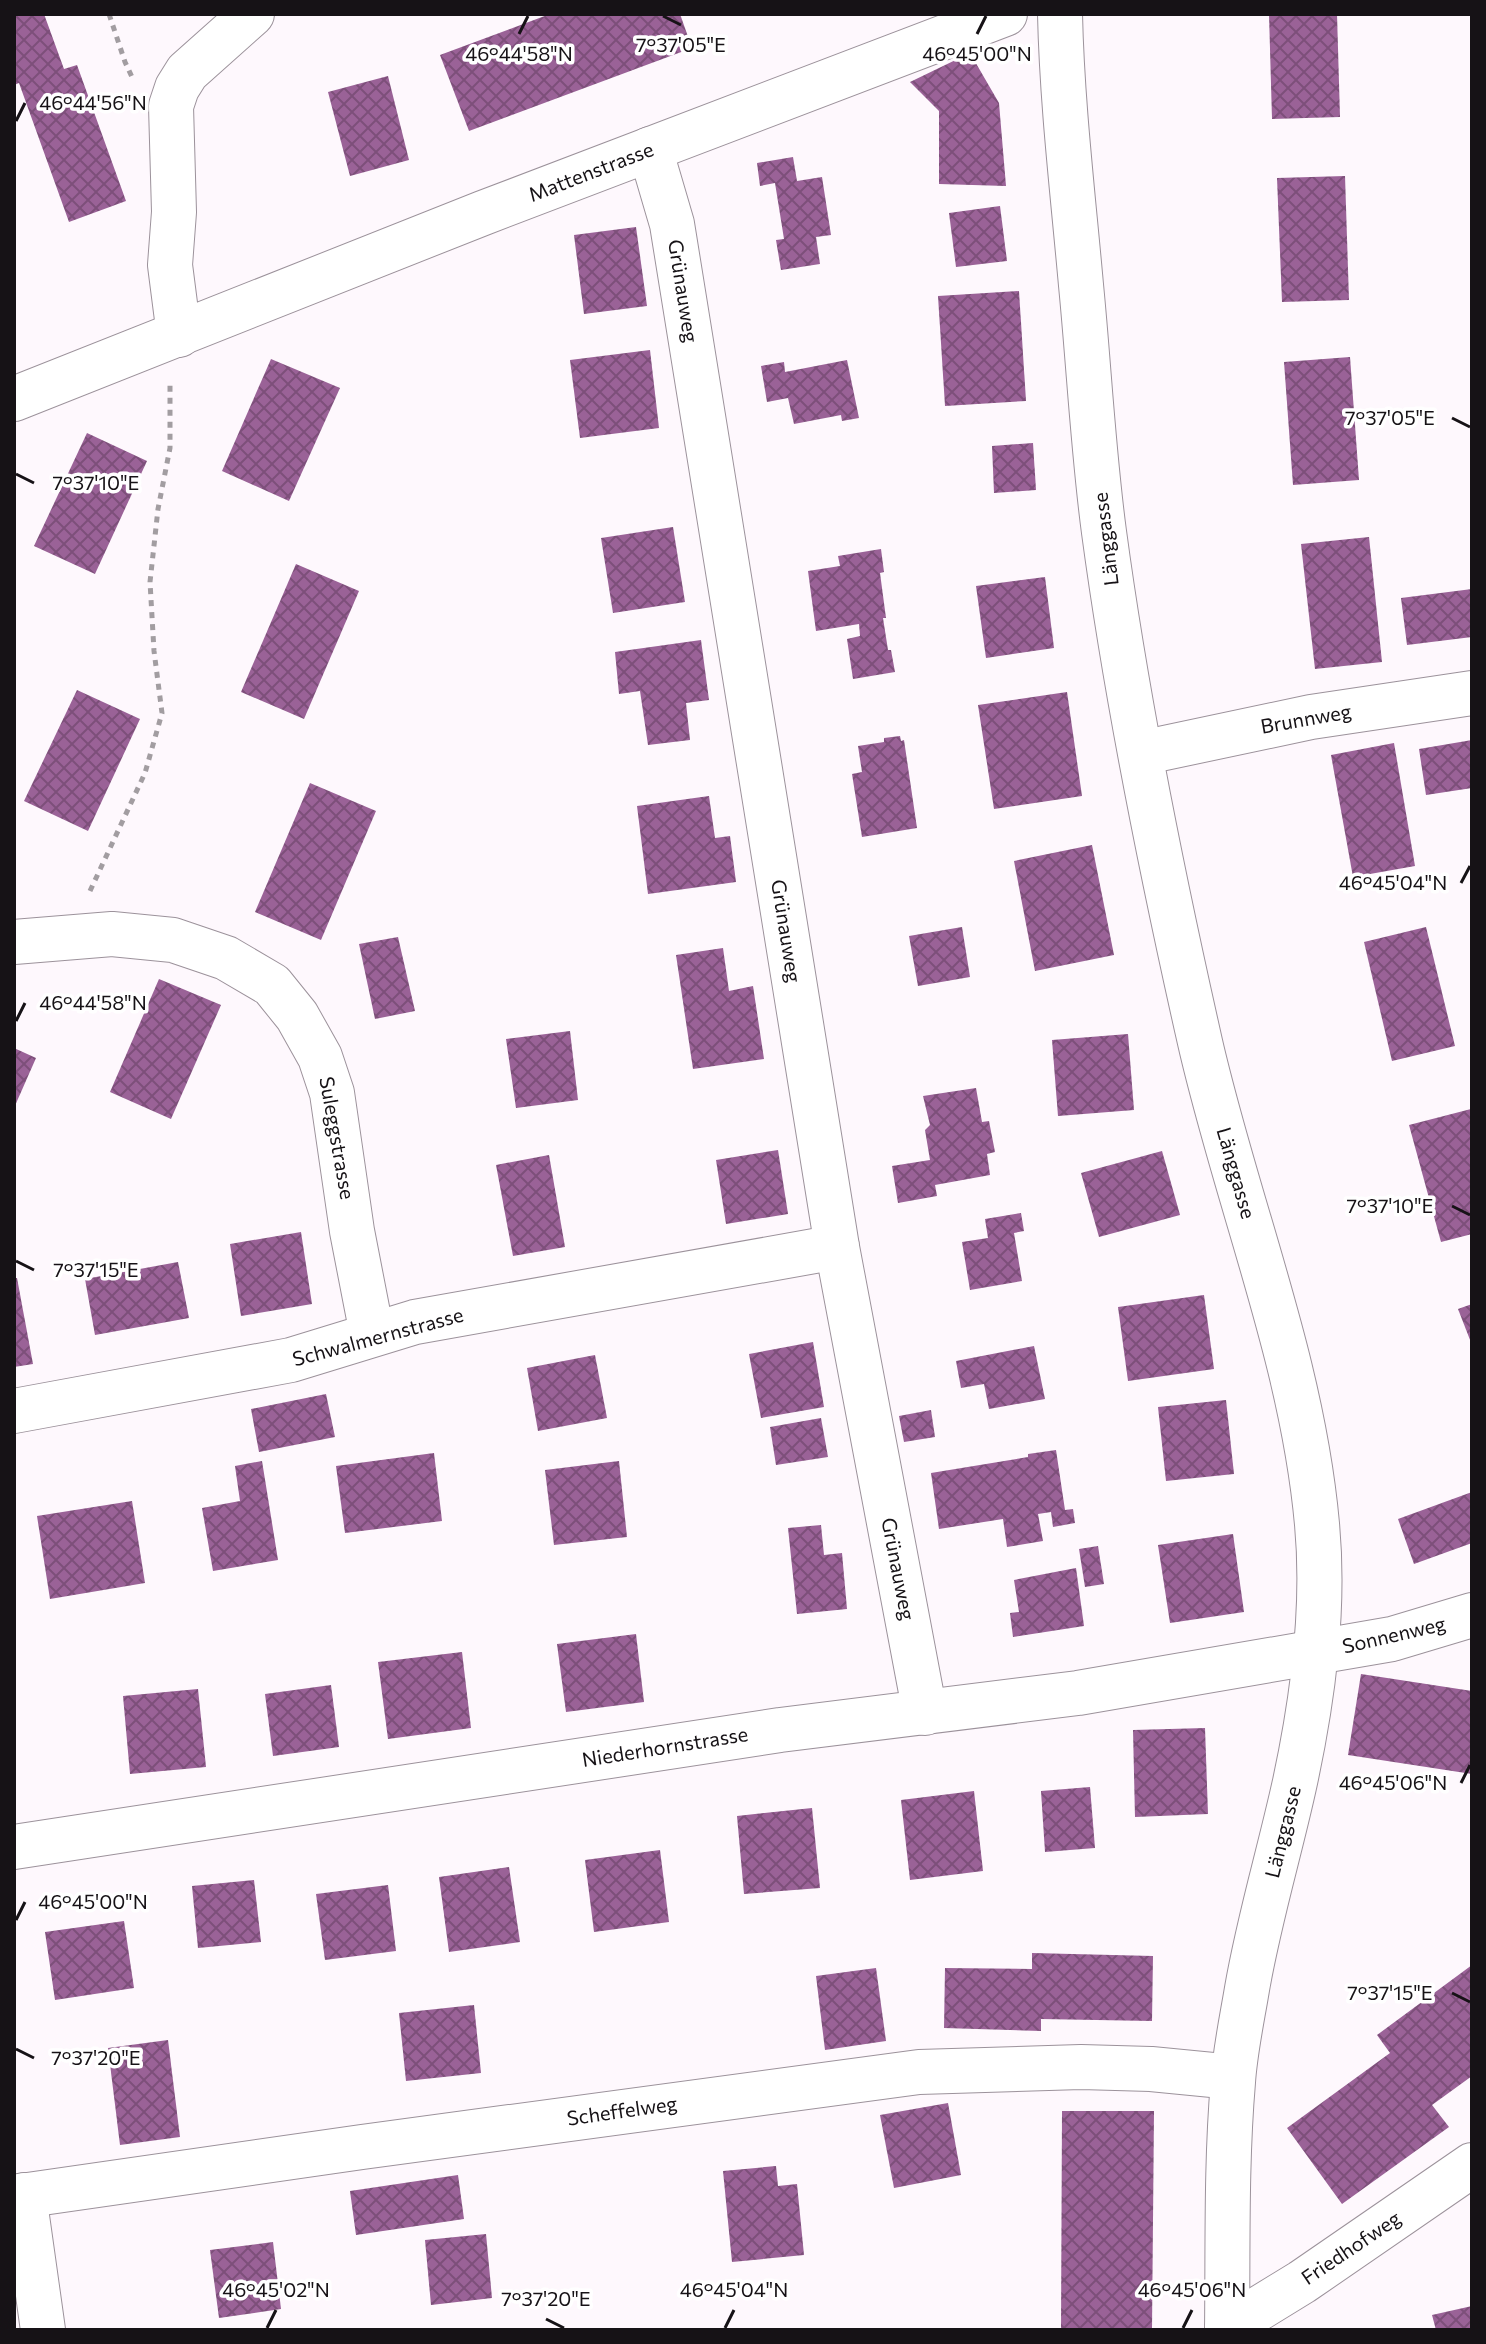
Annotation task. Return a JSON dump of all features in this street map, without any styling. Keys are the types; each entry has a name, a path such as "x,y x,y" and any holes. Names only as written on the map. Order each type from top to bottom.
{"street":[{"path":"169,339 174,212 171,106 187,72 252,14"},
{"name":"Mattenstrasse","path":"14,399 650,149 1005,14"},
{"name":"Länggasse","path":"1060,14 1063,79 1103,523 1113,598 1202,1052 1297,1395 1318,1534 1320,1573 1309,1712 1248,1983 1233,2077 1229,2157 1228,2329"},
{"name":"Grünauweg","path":"650,149 666,195 672,224 837,1247 925,1713"},
{"name":"Brunnweg","path":"1141,753 1311,717 1472,693"},
{"name":"Suleggstrasse","path":"14,942 112,934 173,940 226,958 272,985 297,1016 320,1057 332,1093 352,1231 372,1334"},
{"name":"Schwalmernstrasse","path":"14,1411 291,1360 415,1322 837,1247"},
{"name":"Sonnenweg","path":"1316,1652 1392,1639 1472,1615"},
{"name":"Niederhornstrasse","path":"14,1847 780,1730 1078,1693 1316,1652"},
{"name":"Scheffelweg","path":"19,2196 919,2072 1081,2067 1151,2069 1233,2077"},
{"name":"Friedhofweg","path":"1228,2329 1472,2165"},
{"path":"19,2196 43,2330"}],"path":[{"path":"68,938 145,773 162,713 150,582 158,509 170,448 169,339"}],"building":[{"path":"14,14 44,14 64,69 77,65 126,201 69,222 19,83 14,85"},
{"path":"550,14 680,14 692,48 469,131 440,55"},
{"path":"1269,14 1337,14 1340,117 1272,119"},
{"path":"970,53 999,103 1006,186 939,184 939,111 910,82"},
{"path":"388,76 409,160 350,176 328,92"},
{"path":"793,157 797,181 822,177 831,235 816,237 820,264 781,270 776,240 784,239 775,183 760,186 757,163"},
{"path":"1345,176 1349,300 1282,302 1277,178"},
{"path":"1000,206 1007,261 956,267 949,213"},
{"path":"636,227 647,306 584,314 574,235"},
{"path":"1019,291 1026,401 945,406 938,296"},
{"path":"650,350 659,428 580,438 570,360"},
{"path":"1350,357 1359,480 1293,485 1284,362"},
{"path":"271,359 340,388 289,501 222,471"},
{"path":"847,360 859,418 842,421 841,415 794,424 788,398 767,402 761,366 784,362 785,372"},
{"path":"87,433 147,461 95,574 34,546"},
{"path":"1033,443 1036,490 994,493 992,446"},
{"path":"673,527 685,602 613,613 601,538"},
{"path":"1369,537 1382,662 1315,669 1301,544"},
{"path":"881,549 884,572 880,573 886,618 883,618 895,672 853,679 847,639 860,636 859,624 816,631 808,571 840,566 838,556"},
{"path":"296,564 359,591 304,719 241,692"},
{"path":"1045,577 1054,648 986,658 976,586"},
{"path":"1472,589 1472,637 1407,645 1401,598"},
{"path":"701,640 709,700 686,703 690,740 648,745 640,691 619,694 615,652"},
{"path":"77,690 140,719 88,831 24,801"},
{"path":"1067,692 1082,796 994,809 978,705"},
{"path":"900,736 901,741 904,740 917,828 862,837 852,774 862,772 858,746"},
{"path":"1472,740 1472,788 1426,795 1419,749"},
{"path":"1394,743 1415,866 1353,877 1331,755"},
{"path":"310,783 376,811 321,940 255,912"},
{"path":"709,796 715,838 730,836 736,882 648,894 637,806"},
{"path":"1092,845 1114,955 1035,971 1014,861"},
{"path":"962,927 970,977 918,986 909,936"},
{"path":"1426,927 1455,1046 1392,1061 1364,942"},
{"path":"398,937 415,1011 375,1019 359,944"},
{"path":"723,948 729,991 753,986 764,1059 693,1069 676,955"},
{"path":"159,979 221,1005 171,1119 110,1092"},
{"path":"570,1031 578,1100 516,1108 506,1039"},
{"path":"1128,1034 1134,1110 1058,1116 1052,1040"},
{"path":"14,1048 36,1058 14,1108"},
{"path":"976,1088 982,1122 989,1121 995,1152 987,1154 990,1175 935,1185 937,1196 898,1203 892,1166 930,1160 925,1130 930,1125 923,1096"},
{"path":"1471,1109 1472,1234 1441,1242 1409,1125"},
{"path":"778,1150 788,1214 726,1224 716,1160"},
{"path":"1162,1151 1180,1215 1099,1237 1081,1173"},
{"path":"549,1155 565,1247 513,1256 496,1165"},
{"path":"1021,1213 1024,1231 1014,1233 1022,1281 970,1290 962,1242 988,1238 985,1219"},
{"path":"301,1232 312,1304 241,1316 230,1244"},
{"path":"178,1262 189,1318 95,1335 85,1279"},
{"path":"14,1278 17,1278 33,1364 14,1367"},
{"path":"1204,1295 1214,1369 1128,1381 1118,1307"},
{"path":"1472,1304 1472,1345 1458,1309"},
{"path":"813,1342 824,1407 761,1418 749,1354"},
{"path":"1034,1346 1045,1399 989,1409 984,1384 961,1388 956,1361"},
{"path":"595,1355 607,1418 538,1431 527,1368"},
{"path":"326,1394 335,1437 259,1452 251,1409"},
{"path":"1226,1400 1234,1474 1166,1481 1158,1407"},
{"path":"931,1410 935,1437 904,1442 899,1416"},
{"path":"821,1418 828,1457 776,1465 770,1427"},
{"path":"1056,1450 1065,1510 1073,1509 1075,1523 1053,1527 1051,1512 1038,1514 1043,1541 1007,1547 1003,1519 939,1529 931,1473"},
{"path":"434,1453 442,1521 345,1533 336,1466"},
{"path":"262,1461 278,1560 213,1571 202,1508 240,1501 235,1466"},
{"path":"619,1461 627,1537 554,1545 545,1470"},
{"path":"1472,1492 1472,1543 1414,1564 1398,1519"},
{"path":"132,1501 145,1583 50,1599 37,1516"},
{"path":"821,1525 824,1555 842,1553 847,1609 797,1614 788,1528"},
{"path":"1233,1534 1244,1612 1170,1623 1158,1545"},
{"path":"1098,1546 1104,1584 1085,1587 1079,1549"},
{"path":"1076,1568 1084,1626 1013,1637 1010,1613 1019,1612 1014,1580"},
{"path":"636,1634 644,1702 566,1712 557,1644"},
{"path":"462,1652 471,1728 388,1739 378,1662"},
{"path":"1361,1674 1472,1691 1472,1774 1348,1755"},
{"path":"331,1685 339,1747 273,1756 265,1694"},
{"path":"198,1689 206,1767 130,1774 123,1696"},
{"path":"1205,1728 1208,1814 1135,1817 1133,1730"},
{"path":"1090,1787 1095,1848 1045,1852 1041,1791"},
{"path":"974,1791 983,1871 910,1880 901,1800"},
{"path":"812,1808 820,1888 744,1894 737,1816"},
{"path":"660,1850 669,1922 594,1932 585,1860"},
{"path":"509,1867 520,1942 449,1952 439,1877"},
{"path":"254,1880 261,1942 198,1948 192,1886"},
{"path":"388,1885 396,1951 325,1960 316,1894"},
{"path":"124,1921 134,1988 55,2000 45,1932"},
{"path":"1032,1953 1153,1956 1152,2021 1041,2019 1041,2031 944,2028 945,1968 1032,1969"},
{"path":"1472,1965 1472,2076 1432,2105 1449,2127 1342,2204 1287,2128 1390,2053 1377,2035"},
{"path":"876,1968 886,2041 825,2050 816,1976"},
{"path":"474,2005 481,2073 406,2081 399,2013"},
{"path":"168,2040 180,2137 120,2145 108,2048"},
{"path":"948,2103 961,2175 894,2188 880,2115"},
{"path":"1062,2111 1154,2111 1152,2330 1061,2330"},
{"path":"776,2166 778,2186 797,2184 804,2255 732,2262 723,2171"},
{"path":"458,2175 464,2219 356,2235 350,2191"},
{"path":"486,2234 492,2298 431,2305 425,2240"},
{"path":"273,2242 281,2309 219,2318 210,2250"},
{"path":"1472,2306 1472,2330 1436,2330 1432,2315"}]}
